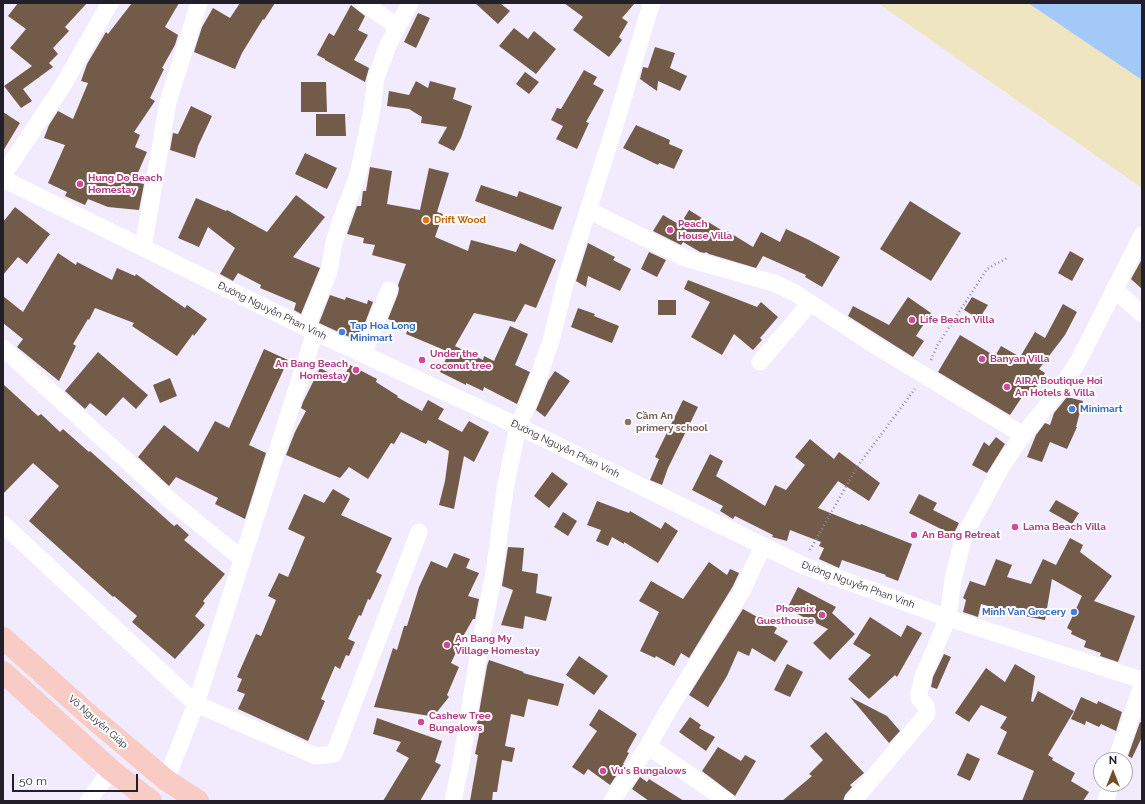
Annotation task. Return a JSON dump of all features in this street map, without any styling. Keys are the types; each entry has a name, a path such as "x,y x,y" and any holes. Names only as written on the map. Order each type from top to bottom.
{"main road":[{"name":"Võ Nguyên Giáp","path":"3,638 88,714 166,780 198,801"},
{"path":"3,672 111,770 151,801 166,780"}],"street":[{"path":"3,175 62,87 110,3"},
{"path":"143,248 168,102 199,3"},
{"path":"363,3 397,26"},
{"path":"166,780 196,704 242,559 329,272 333,247 339,225 358,176 372,110 376,78 388,45 410,3"},
{"path":"453,801 495,567 505,489 518,426 532,395 550,341 568,276 652,3"},
{"name":"Đường Nguyễn Phan Vinh","path":"3,179 311,330 518,426 802,565 948,618 1142,680"},
{"path":"588,210 686,258 774,284 810,303 876,346 1023,435"},
{"path":"853,801 927,714 926,706 919,698 919,693 924,674 948,618 953,579 964,536 1002,466 1023,435 1061,388 1079,360 1142,235"},
{"path":"1114,289 1142,314"},
{"path":"363,354 389,290"},
{"path":"760,362 810,303"},
{"path":"3,348 171,501 242,559"},
{"path":"3,524 196,704 316,756 334,754 419,532"},
{"path":"612,801 648,746 742,590 763,546"},
{"path":"1119,752 1142,686"},
{"path":"648,746 727,801"},
{"path":"88,801 111,770"}],"path":[{"path":"802,565 857,468 925,376 937,346 987,269 1007,258"}],"sand":[{"path":"878,3 1028,3 1142,80 1142,188"}],"water":[{"path":"1028,3 1142,3 1142,80"}],"building":[{"path":"18,3 87,3 65,27 69,31 53,48 58,54 49,63 53,67 23,89 32,101 21,108 4,86 32,66 10,48 26,29 8,16"},
{"path":"132,3 179,3 165,27 178,35 175,45 162,68 164,69 150,98 155,101 134,132 140,135 135,147 147,152 134,182 144,184 139,210 108,207 88,199 85,205 65,196 67,192 48,183 65,145 44,138 49,125 58,111 73,119 88,83 81,81 87,64 106,32 108,34"},
{"path":"240,3 275,3 264,20 263,19 242,53 235,69 194,52 202,27 213,8 230,18"},
{"path":"475,3 500,3 510,11 498,24"},
{"path":"564,3 635,3 622,18 628,22 619,37 622,40 609,57 573,30 583,17"},
{"path":"351,5 365,16 358,30 368,35 354,60 369,68 365,82 317,55 329,33 334,36"},
{"path":"418,13 430,18 416,48 404,42"},
{"path":"514,28 528,39 534,31 556,49 536,74 499,46"},
{"path":"655,47 675,53 670,68 687,76 680,91 658,81 657,91 640,79 643,67 648,68"},
{"path":"584,70 597,77 593,84 604,90 586,122 589,123 577,149 556,139 563,126 551,120 557,108 561,109"},
{"path":"525,72 539,82 529,94 516,84"},
{"path":"416,81 428,88 430,81 456,88 453,99 472,106 461,138 454,151 438,143 447,127 421,123 422,117 409,109 387,106 389,91 409,95"},
{"path":"301,82 326,82 327,112 301,112"},
{"path":"191,106 212,116 198,146 195,158 170,150 173,133 178,134"},
{"path":"3,112 20,123 3,151"},
{"path":"316,114 345,114 346,136 316,136"},
{"path":"636,125 670,140 669,144 683,150 674,169 659,163 658,165 623,148"},
{"path":"305,153 337,168 327,189 295,174"},
{"path":"370,167 392,171 387,204 420,210 429,168 449,173 437,212 443,214 435,237 468,251 471,240 516,252 520,243 556,260 536,308 525,304 515,322 474,313 455,346 483,360 484,356 494,361 510,326 528,334 515,365 530,372 517,404 484,387 483,391 466,383 466,385 440,372 449,352 406,334 409,327 388,319 398,294 398,285 406,264 372,255 375,245 363,243 364,238 347,234 357,206 361,206 363,191 366,191"},
{"path":"481,185 517,197 519,191 562,207 553,230 475,201"},
{"path":"296,195 325,217 293,257 320,268 301,314 294,310 296,303 260,288 261,285 238,273 233,281 220,274 235,248 208,227 199,247 178,238 196,198 226,211 227,210 267,232"},
{"path":"910,201 961,233 931,281 880,249"},
{"path":"15,207 50,234 27,264 18,257 3,275 3,222"},
{"path":"689,210 726,233 727,231 753,247 761,232 780,242 786,229 840,257 822,287 805,277 806,275 763,256 756,268 706,252 700,252 683,242 681,245 653,231 663,215 680,225"},
{"path":"588,243 615,257 613,260 631,269 620,291 588,276 586,287 576,281"},
{"path":"1070,251 1084,259 1072,281 1058,273"},
{"path":"649,252 666,260 657,277 641,269"},
{"path":"58,253 76,265 77,262 112,280 117,268 135,276 136,274 185,308 187,305 207,319 194,336 193,334 177,356 132,326 134,323 95,308 73,344 76,346 59,381 17,347 23,339 3,323 3,296 23,312"},
{"path":"1142,259 1142,289 1131,279"},
{"path":"688,280 757,307 761,302 778,317 760,338 762,340 753,350 734,334 722,355 691,337 710,302 684,289"},
{"path":"330,295 345,300 346,297 367,304 368,300 373,302 358,341 319,323"},
{"path":"908,297 931,313 916,336 924,341 913,357 848,316 853,306 889,325"},
{"path":"972,297 988,305 979,319 964,310"},
{"path":"658,300 676,300 676,315 658,315"},
{"path":"1063,304 1077,312 1065,335 1039,369 1045,373 1032,394 1026,391 1010,415 938,372 960,335 995,356 1001,346 1020,357 1035,332 1045,338"},
{"path":"578,308 595,314 594,316 619,326 612,343 571,327"},
{"path":"264,349 288,360 249,445 266,453 245,519 215,504 218,498 176,477 169,486 138,457 164,425 198,452 215,421 229,428"},
{"path":"98,352 148,395 136,409 123,397 106,416 90,403 85,409 65,391"},
{"path":"350,365 377,379 376,382 398,396 397,397 422,411 428,400 444,409 438,419 462,432 469,421 489,432 474,462 464,456 454,509 439,505 445,481 449,451 428,440 426,444 401,432 394,444 391,443 368,479 349,467 340,478 286,455 295,432 306,411 301,408 303,402 320,368 342,380"},
{"path":"555,371 570,381 545,417 536,410 548,381"},
{"path":"170,378 177,396 160,403 153,385"},
{"path":"3,384 38,416 41,414 60,432 63,429 89,452 90,451 174,526 177,524 189,535 184,540 225,574 203,601 205,603 195,616 205,625 175,659 132,622 137,616 114,596 113,597 29,521 59,486 33,463 3,494"},
{"path":"1067,397 1083,401 1077,427 1067,449 1050,442 1042,462 1027,457 1036,435 1045,423 1050,425 1054,413"},
{"path":"683,400 698,407 668,468 662,485 650,480 659,459 655,457"},
{"path":"996,437 1005,444 987,473 972,465 984,442 989,446"},
{"path":"810,439 834,459 839,452 880,483 869,501 838,481 818,508 912,544 898,581 885,576 886,575 842,560 839,568 819,559 824,548 819,546 821,542 790,530 787,541 772,537 773,535 735,516 733,519 720,511 723,506 692,490 710,454 723,461 716,476 765,506 775,485 786,490 805,465 795,457"},
{"path":"552,472 568,484 549,508 534,496"},
{"path":"333,489 350,499 341,515 392,538 376,572 382,575 370,600 368,599 361,616 359,615 348,639 355,642 349,656 346,655 340,669 335,666 321,699 325,701 308,741 238,709 245,694 237,691 242,679 237,677 256,634 261,636 276,600 268,596 279,573 288,577 305,537 288,529 304,494 324,503"},
{"path":"919,494 937,503 933,510 959,523 953,535 909,513"},
{"path":"1056,500 1079,513 1072,524 1049,511"},
{"path":"597,501 629,513 630,511 661,529 665,522 678,531 658,563 624,542 624,544 612,537 608,546 596,541 601,530 587,525"},
{"path":"563,512 577,521 568,536 554,527"},
{"path":"1070,538 1083,545 1080,552 1112,576 1094,601 1135,616 1118,662 1100,656 1101,653 1084,647 1086,641 1071,634 1072,631 1067,628 1082,596 1052,579 1045,620 981,604 978,617 963,612 966,600 963,598 970,581 985,586 996,559 1012,565 1007,577 1031,584 1043,559 1056,565"},
{"path":"508,547 524,548 522,571 538,574 536,593 552,597 546,621 525,616 523,629 501,625 513,590 502,586"},
{"path":"454,553 470,559 466,568 479,573 468,596 479,599 475,619 473,619 461,640 451,663 459,667 447,695 449,697 437,712 436,717 374,707 393,648 397,650 404,626 407,626 419,587 431,561 447,568"},
{"path":"709,562 727,575 730,569 739,573 733,586 689,658 681,653 674,666 656,656 655,658 640,651 659,612 639,601 651,581 683,599"},
{"path":"798,587 836,607 832,613 855,634 830,660 813,643 828,629 787,609"},
{"path":"743,609 777,628 774,633 788,641 775,662 752,648 749,656 738,651 727,676 708,707 689,695"},
{"path":"870,617 901,637 907,625 922,633 897,677 895,675 869,699 848,679 871,655 853,644"},
{"path":"944,654 951,657 937,689 931,687 933,677"},
{"path":"579,656 608,676 594,695 566,675"},
{"path":"489,660 524,672 523,673 564,684 558,706 528,699 524,717 511,714 505,746 515,748 512,762 502,760 497,792 493,792 492,801 470,801 478,755 475,754 481,725 477,724"},
{"path":"787,664 803,672 790,697 774,690"},
{"path":"1015,664 1035,676 1031,701 1033,702 1038,691 1074,711 1048,755 1053,758 1052,760 1075,773 1071,781 1089,792 1083,801 1022,801 1034,771 997,754 1007,732 1000,728 1007,717 981,705 969,722 955,713 986,668 1005,682"},
{"path":"850,697 887,716 900,731 889,743"},
{"path":"1081,697 1097,704 1098,701 1122,712 1116,731 1101,724 1099,727 1086,721 1085,725 1071,719"},
{"path":"599,709 637,734 627,752 629,753 624,764 610,785 588,769 584,775 572,767 597,731 589,725"},
{"path":"690,717 701,725 699,728 715,737 706,751 679,732"},
{"path":"377,718 442,741 435,762 441,765 420,801 383,801 409,758 396,751 401,742 373,734"},
{"path":"1140,722 1142,723 1142,737 1133,756 1133,752 1129,752"},
{"path":"826,732 864,773 850,785 852,787 845,795 843,801 782,801 812,776 809,774 823,760 810,746"},
{"path":"718,747 741,761 745,755 756,761 735,796 702,771"},
{"path":"967,753 980,759 970,781 957,775"},
{"path":"640,777 647,782 649,779 684,801 649,801 632,789"}],"place":[{"name":"Hung Do Beach Homestay","path":"80,184"},
{"name":"Drift Wood","path":"426,220"},
{"name":"Peach House Villa","path":"670,230"},
{"name":"Life Beach Villa","path":"912,320"},
{"name":"Tap Hoa Long Minimart","path":"342,332"},
{"name":"Banyan Villa","path":"982,359"},
{"name":"Under the coconut tree","path":"422,360"},
{"name":"An Bang Beach Homestay","path":"356,370"},
{"name":"AIRA Boutique Hoi An Hotels & Villa","path":"1007,387"},
{"name":"Minimart","path":"1072,409"},
{"name":"Cầm An primery school","path":"628,422"},
{"name":"Lama Beach Villa","path":"1015,527"},
{"name":"An Bang Retreat","path":"914,535"},
{"name":"Minh Van Grocery","path":"1074,612"},
{"name":"Phoenix Guesthouse","path":"822,615"},
{"name":"An Bang My Village Homestay","path":"447,645"},
{"name":"Cashew Tree Bungalows","path":"421,722"},
{"name":"Vu's Bungalows","path":"603,771"}]}
